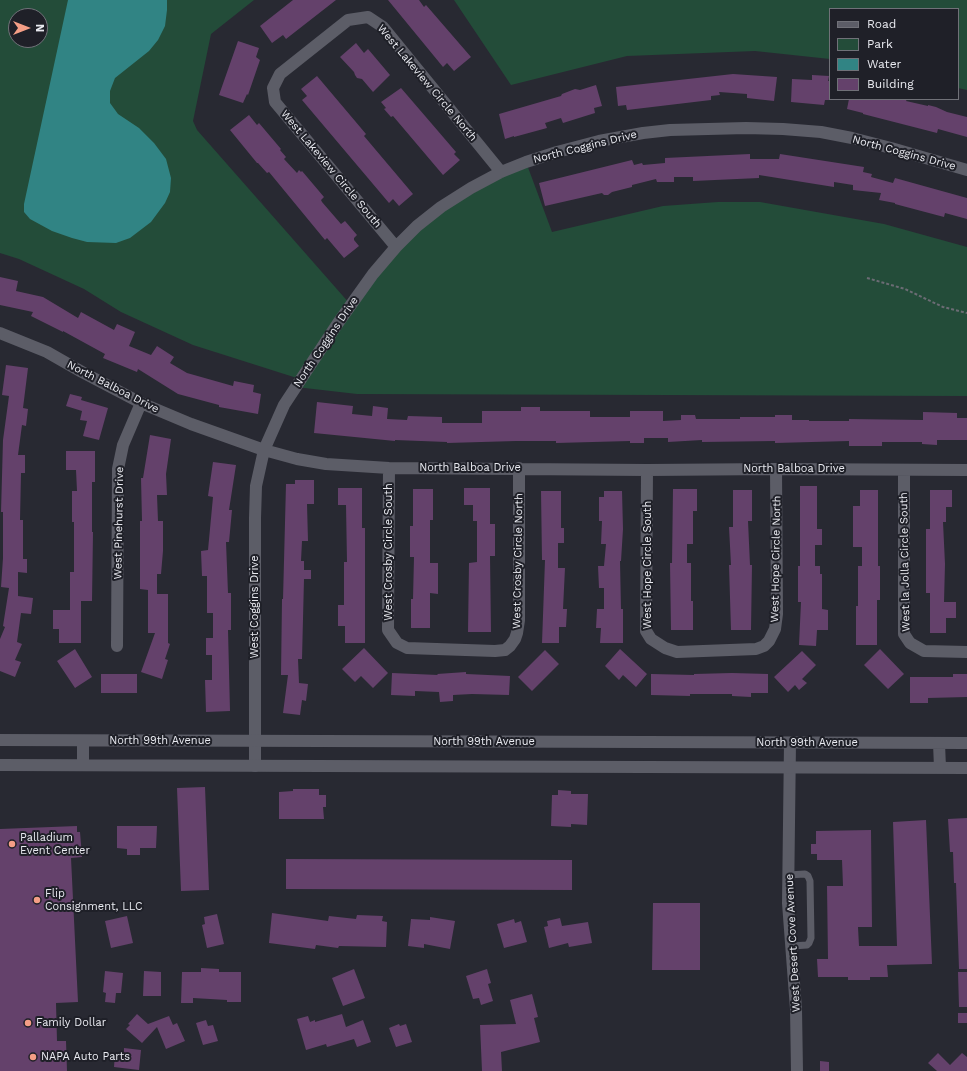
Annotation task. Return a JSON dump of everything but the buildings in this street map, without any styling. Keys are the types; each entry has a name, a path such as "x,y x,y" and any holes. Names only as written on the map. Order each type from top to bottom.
{"street":[{"name":"West Lakeview Circle North","path":"273,88 280,74 348,20 368,17 382,27 501,172"},
{"name":"West Lakeview Circle South","path":"273,88 275,102 396,248"},
{"name":"North Coggins Drive","path":"264,450 284,405 333,329 373,274 417,226 441,207 471,188 501,172 557,152 599,141 643,133 670,130 746,128 821,132 891,148 967,170"},
{"name":"North Balboa Drive","path":"0,333 47,352 141,404 191,424 264,450 297,459 326,464 389,468 967,470"},
{"name":"West Pinehurst Drive","path":"117,646 118,469 123,445 141,404"},
{"name":"West Coggins Drive","path":"255,766 255,518 256,486 264,450"},
{"name":"West Crosby Circle South","path":"389,468 388,630 397,643 408,648 458,650"},
{"name":"West Crosby Circle North","path":"458,650 504,650 510,646 515,639 519,620 519,468"},
{"name":"West Hope Circle North","path":"716,651 756,649 764,646 769,641 775,628 777,614 776,469"},
{"name":"West Hope Circle South","path":"647,470 646,631 651,639 665,648 677,652 716,651"},
{"name":"West la Jolla Circle South","path":"904,470 904,634 910,643 924,651 967,652"},
{"name":"North 99th Avenue","path":"0,740 256,742 967,743"},
{"path":"83,741 83,765"},
{"name":"West Desert Cove Avenue","path":"790,743 788,903 796,1009 798,1071"},
{"path":"939,743 940,768"},
{"path":"0,765 967,768"}],"lane":[{"path":"788,874 805,874 808,876 810,881 811,938 807,945 792,946"}],"path":[{"path":"867,278 904,289 943,307 967,313"}],"green space":[{"path":"0,0 254,0 211,34 193,121 197,130 350,304 417,226 526,162 552,232 663,206 718,202 760,202 884,224 967,247 967,396 357,394 296,387 300,379 193,345 121,312 84,289 19,259 0,253"},
{"path":"454,0 967,0 967,90 959,88 959,8 829,8 829,59 755,51 627,56 511,85"}],"water":[{"path":"68,0 167,0 165,26 158,40 149,51 115,78 110,91 110,103 118,114 139,128 154,143 166,159 171,178 170,192 165,203 151,222 130,238 116,243 87,242 72,238 52,231 30,219 24,212 24,204"}],"place":[{"name":"Palladium Event Center","path":"12,844"},
{"name":"Flip Consignment, LLC","path":"37,900"},
{"name":"Family Dollar","path":"28,1023"},
{"name":"NAPA Auto Parts","path":"33,1057"}]}
